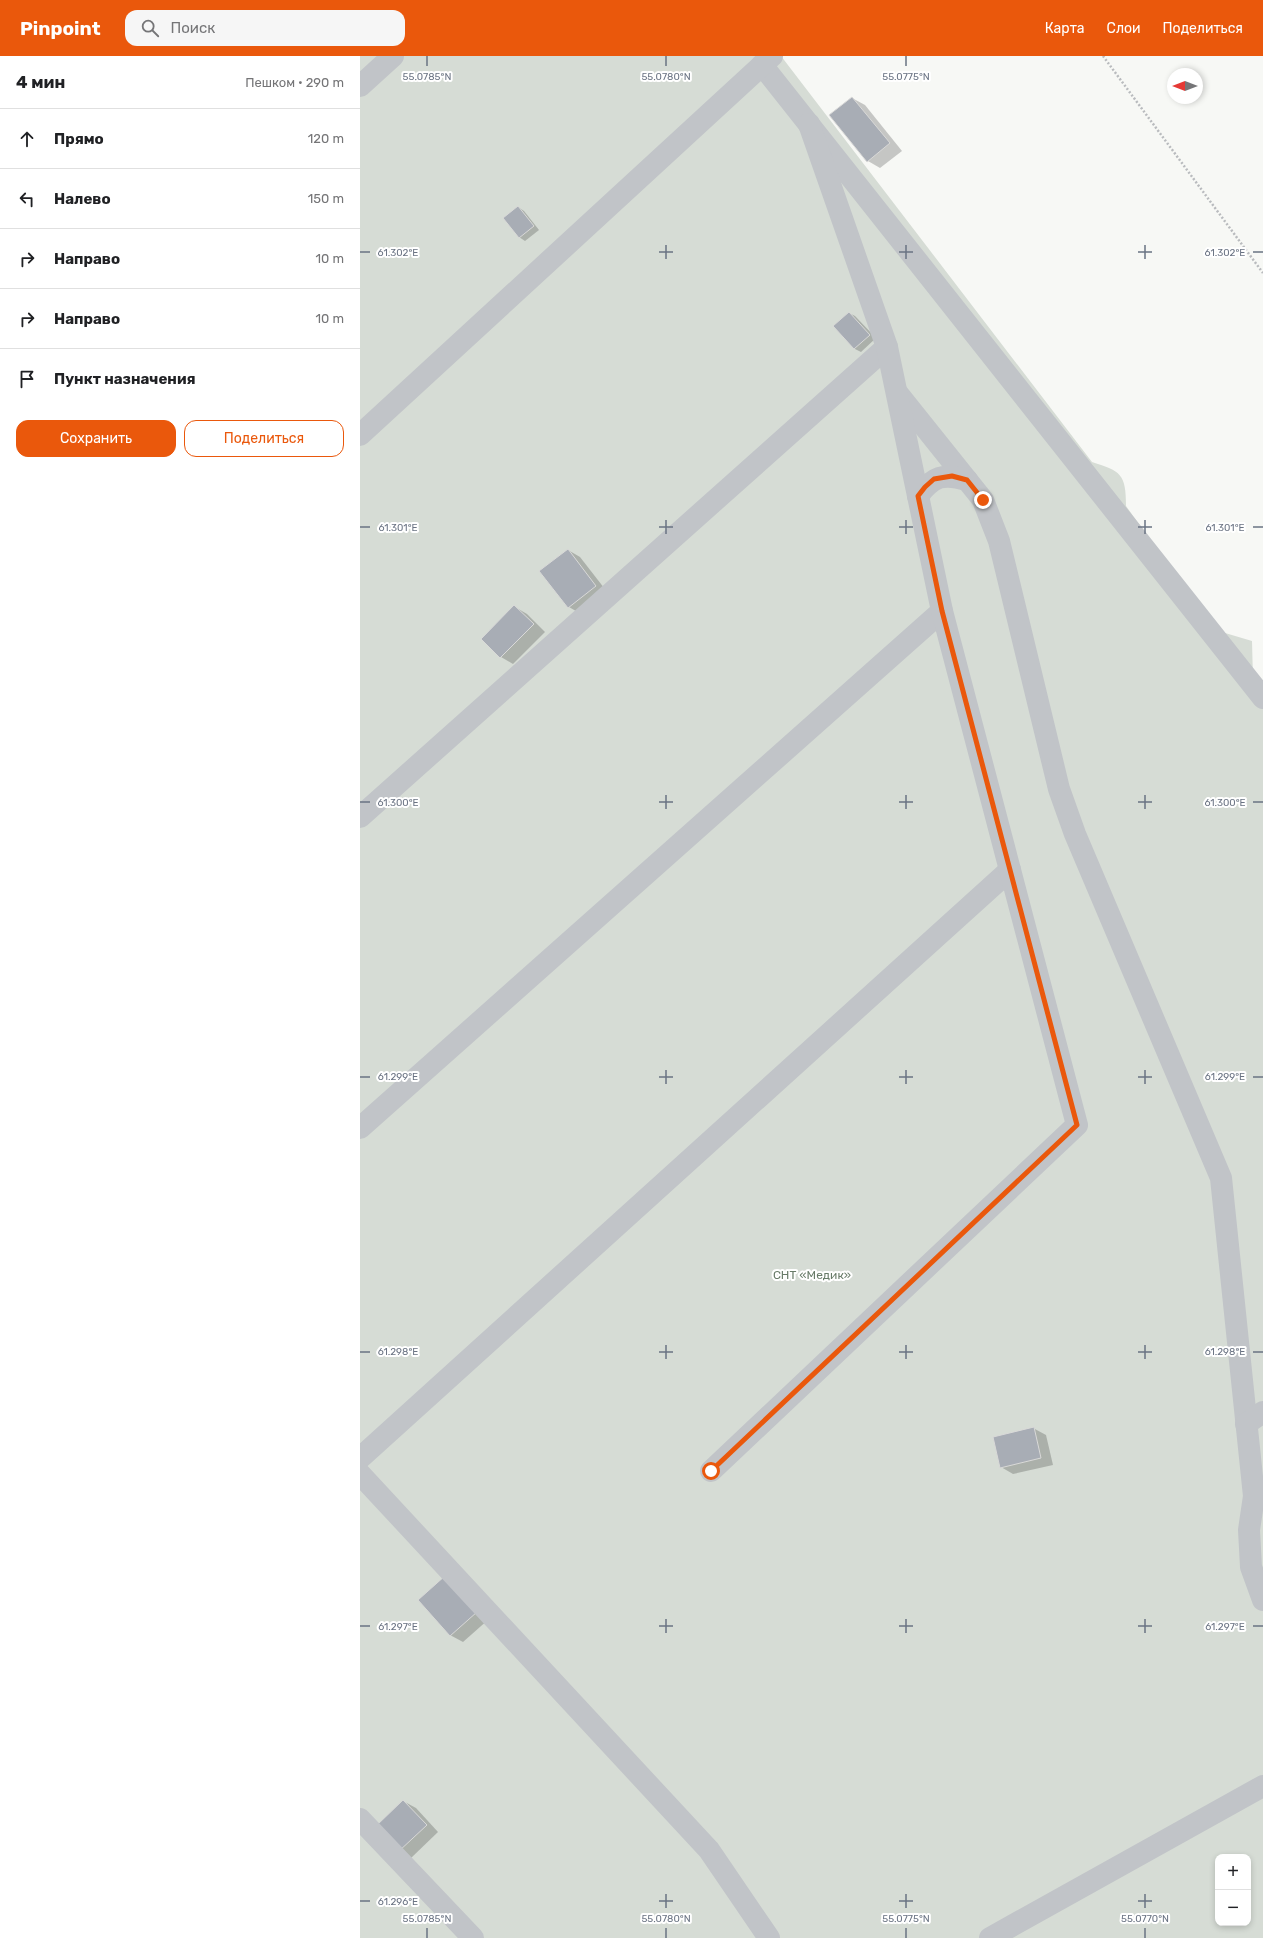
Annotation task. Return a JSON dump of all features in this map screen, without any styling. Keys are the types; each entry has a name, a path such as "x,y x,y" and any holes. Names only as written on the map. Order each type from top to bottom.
{"lane":[{"path":"360,86 393,56"},
{"path":"360,435 767,60 809,124 1263,698"},
{"path":"711,1471 1077,1125 942,611 888,347 809,124"},
{"path":"360,817 888,347"},
{"path":"897,393 983,500 999,541 1059,789 1075,834 1221,1178 1255,1418 1254,1496 1249,1530 1252,1567 1263,1600"},
{"path":"918,496 934,479 952,476 967,480"},
{"path":"360,1128 942,611"},
{"path":"360,1458 1010,870"},
{"path":"360,1474 709,1850 769,1938"},
{"path":"990,1938 1263,1786"},
{"path":"360,1819 473,1938"}],"path":[{"path":"1103,56 1263,273"}],"green space":[{"name":"СНТ «Медик»","path":"360,56 781,56 1092,462 1110,468 1120,475 1125,487 1126,506 1215,630 1252,641 1253,679 1263,693 1263,1938 360,1938"}],"building":[{"path":"852,97 890,143 867,162 829,115"},
{"path":"518,206 534,226 519,238 503,218"},
{"path":"849,312 870,335 854,349 833,326"},
{"path":"568,549 596,586 568,608 539,571"},
{"path":"514,605 534,624 500,658 481,639"},
{"path":"1034,1427 1041,1458 1000,1468 993,1437"},
{"path":"446,1575 477,1612 450,1636 418,1600"},
{"path":"403,1800 427,1825 398,1852 375,1827"}],"route":[{"path":"711,1471 1077,1125 942,611 918,496 934,479 944,476 952,476 967,480 983,500"}]}
